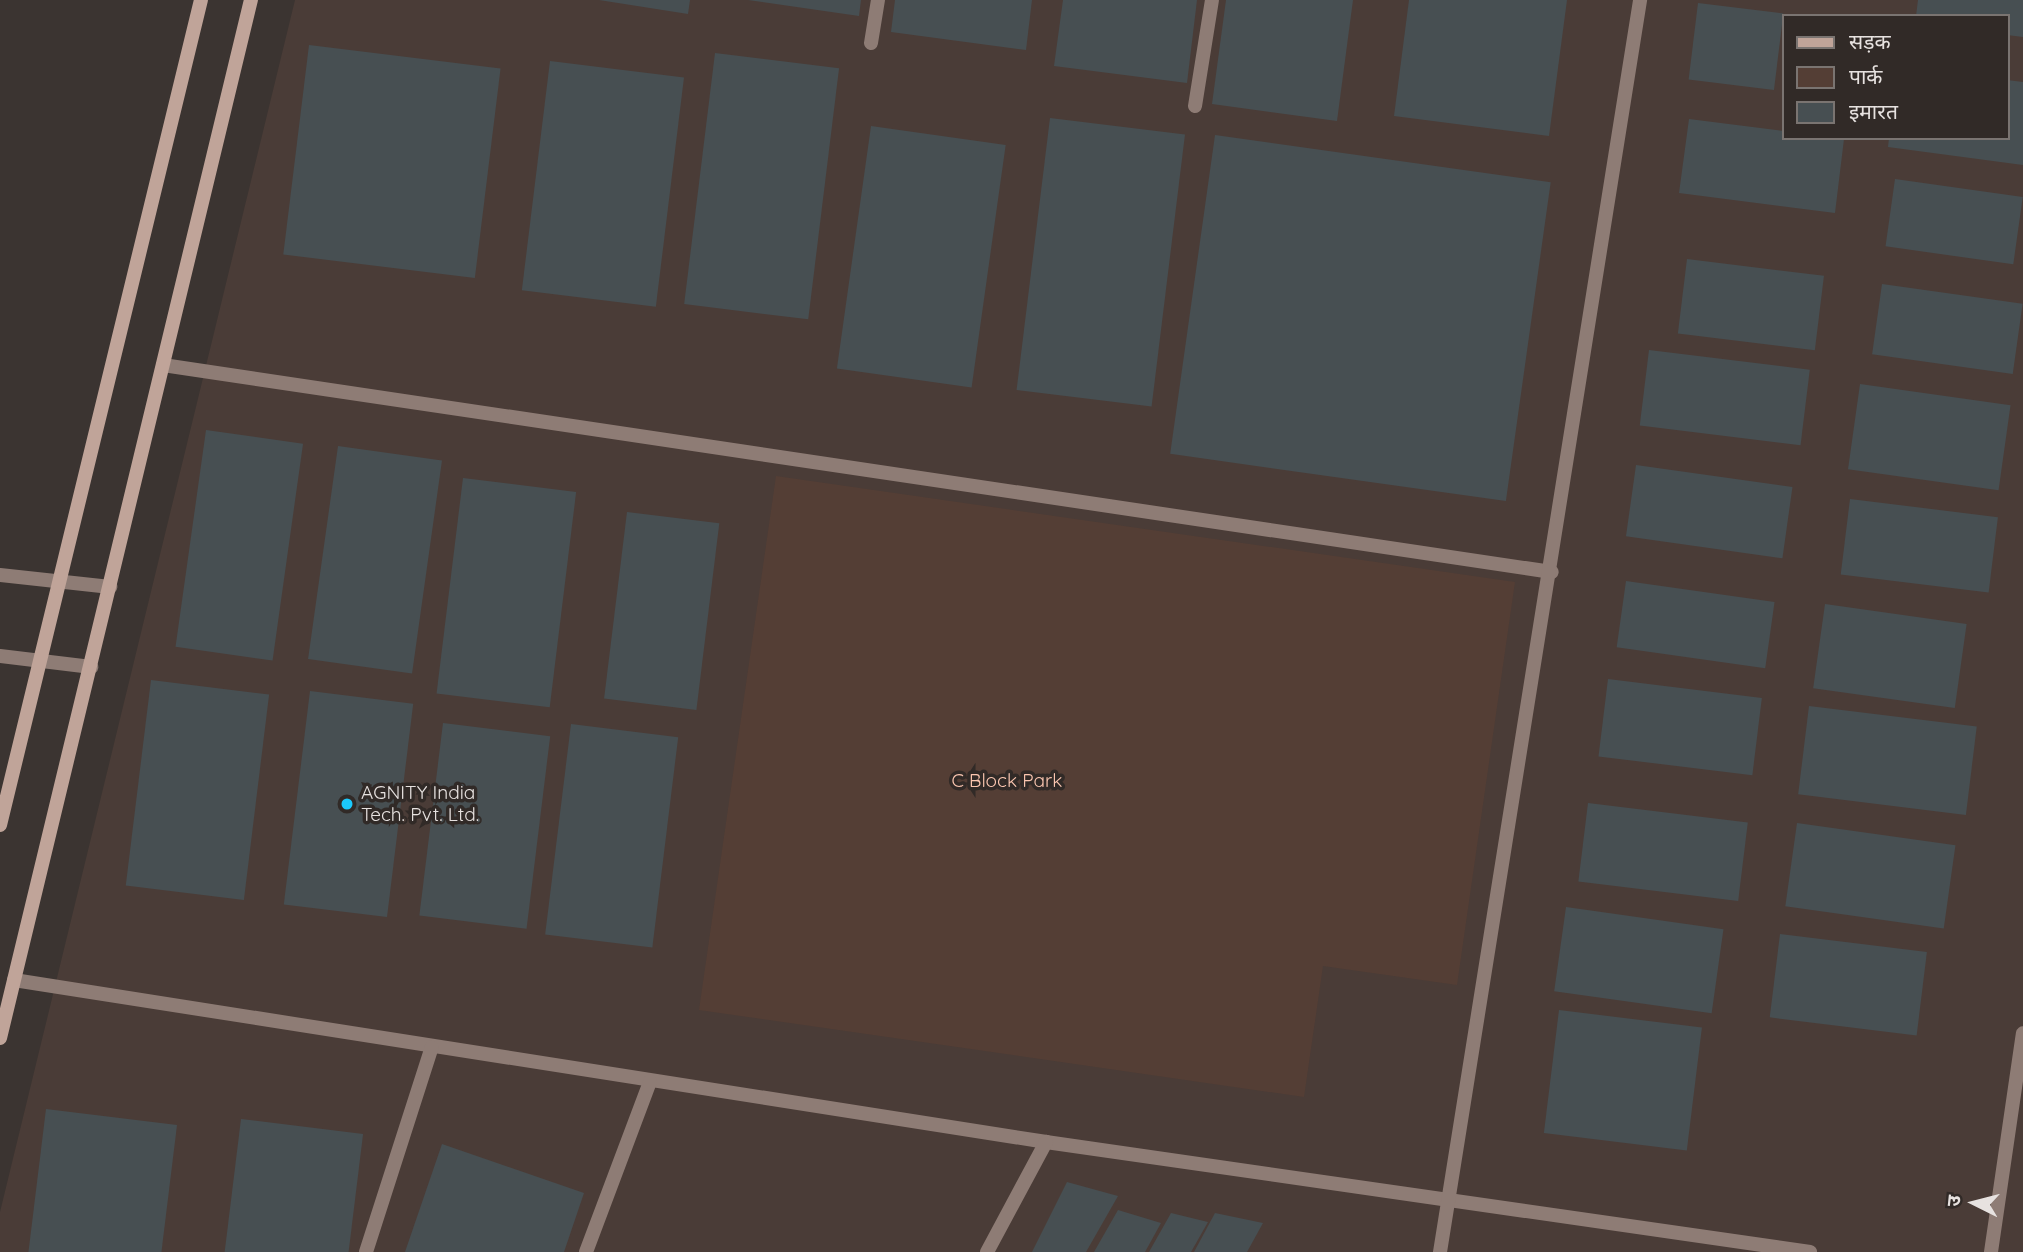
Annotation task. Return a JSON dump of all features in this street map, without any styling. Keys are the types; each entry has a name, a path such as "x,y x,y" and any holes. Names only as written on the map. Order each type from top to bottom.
{"street":[{"path":"0,825 201,0"},
{"path":"0,1038 251,0"},
{"path":"871,43 878,0"},
{"path":"1195,106 1212,0"},
{"path":"1440,1252 1451,1204 1552,572 1640,0"},
{"path":"163,366 1552,572"},
{"path":"0,575 110,587"},
{"path":"0,656 91,667"},
{"path":"14,980 649,1082 1451,1204 1810,1252"},
{"path":"1991,1252 2023,1033"},
{"path":"366,1252 432,1047"},
{"path":"586,1252 649,1082"},
{"path":"987,1252 1046,1142"}],"shaded area":[{"path":"295,0 2023,0 2023,1252 0,1252 0,1212"}],"green space":[{"name":"C Block Park","path":"776,476 1515,582 1457,985 1323,966 1304,1097 699,1010"}],"building":[{"path":"599,0 690,0 688,14"},
{"path":"748,0 861,0 859,16"},
{"path":"895,0 1032,0 1026,50 891,32"},
{"path":"1063,0 1197,0 1187,83 1054,66"},
{"path":"1226,0 1353,0 1337,121 1212,104"},
{"path":"1409,0 1567,0 1549,136 1394,116"},
{"path":"1918,0 2023,0 2023,37 2009,35 2009,14 1916,14"},
{"path":"1698,3 1783,13 1774,90 1689,79"},
{"path":"309,45 501,69 475,278 283,254"},
{"path":"715,53 839,68 808,319 684,304"},
{"path":"550,61 684,77 656,307 522,290"},
{"path":"2009,80 2023,82 2023,165 1888,147 1889,140 2009,140"},
{"path":"1050,118 1185,135 1152,407 1017,390"},
{"path":"1689,119 1782,131 1782,140 1844,140 1835,213 1679,193"},
{"path":"871,126 1006,145 972,388 837,369"},
{"path":"1215,135 1551,182 1506,501 1170,454"},
{"path":"1895,179 2023,197 2013,264 1886,246"},
{"path":"1687,259 1824,276 1815,350 1678,333"},
{"path":"1882,284 2023,304 2013,374 1872,354"},
{"path":"1649,350 1810,370 1801,445 1640,425"},
{"path":"1860,384 2011,405 1999,490 1848,469"},
{"path":"206,430 303,444 273,661 176,647"},
{"path":"338,446 442,461 412,674 308,659"},
{"path":"1636,465 1792,487 1782,558 1626,536"},
{"path":"463,478 576,492 550,707 437,693"},
{"path":"1850,499 1998,517 1989,593 1841,574"},
{"path":"627,512 719,523 696,710 604,699"},
{"path":"1626,581 1775,602 1765,668 1617,647"},
{"path":"1825,604 1967,624 1955,708 1813,688"},
{"path":"1608,679 1762,698 1752,775 1598,756"},
{"path":"151,680 269,695 244,900 126,885"},
{"name":"AGNITY India Tech. Pvt. Ltd.","path":"310,691 413,704 387,917 284,904"},
{"path":"1809,706 1977,727 1966,815 1798,794"},
{"path":"443,723 550,736 527,929 419,916"},
{"path":"571,724 678,737 652,948 545,934"},
{"path":"1588,803 1748,823 1738,901 1578,881"},
{"path":"1797,823 1955,845 1944,928 1785,906"},
{"path":"1566,907 1723,929 1712,1013 1554,991"},
{"path":"1780,934 1927,952 1917,1035 1770,1017"},
{"path":"1559,1010 1702,1028 1687,1151 1544,1133"},
{"path":"46,1109 177,1125 161,1252 28,1252"},
{"path":"241,1119 363,1134 349,1252 225,1252"},
{"path":"442,1144 584,1193 564,1252 405,1252"},
{"path":"1067,1182 1118,1196 1086,1252 1032,1252"},
{"path":"1118,1210 1161,1223 1145,1252 1094,1252"},
{"path":"1171,1213 1208,1222 1191,1252 1149,1252"},
{"path":"1215,1213 1263,1223 1247,1252 1194,1252"}],"place":[{"name":"AGNITY India Tech. Pvt. Ltd.","path":"347,804"}]}
